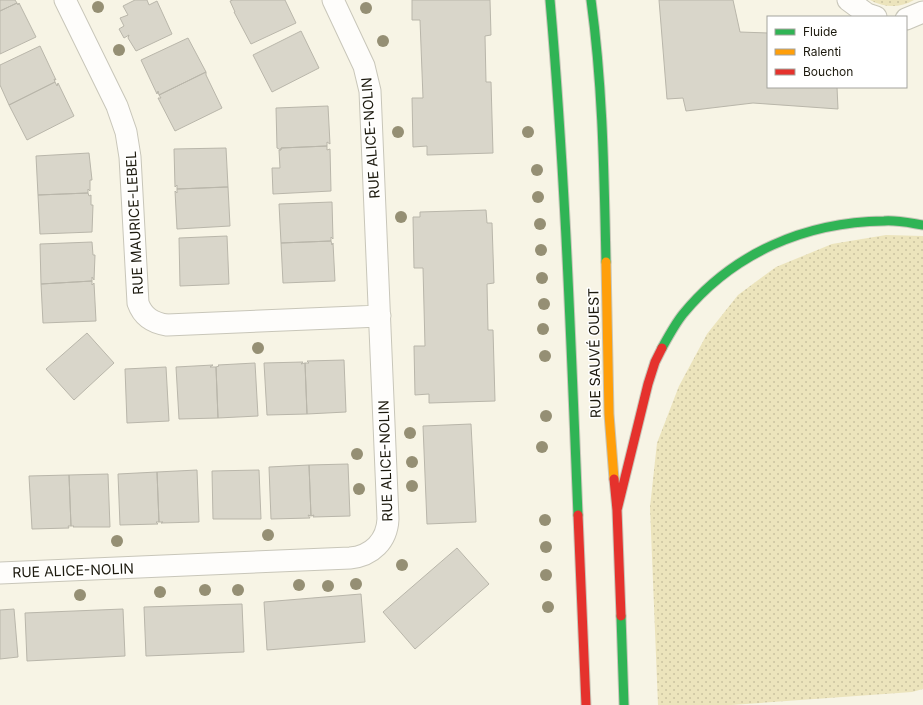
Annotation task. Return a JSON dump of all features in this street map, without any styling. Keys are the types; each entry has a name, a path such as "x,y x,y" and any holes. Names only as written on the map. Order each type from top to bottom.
{"main road":[{"name":"RUE SAUVÉ OUEST","path":"550,0 566,214 586,705"},
{"name":"RUE SAUVÉ OUEST","path":"591,0 596,35 603,127 609,414 617,510 624,705"},
{"path":"617,510 647,385 654,364 671,330 703,292 728,271 756,253 806,231 841,224 880,220 923,224"}],"street":[{"name":"RUE MAURICE-LEBEL","path":"65,0 117,106 126,132 130,157 137,290 140,308 147,317 156,323 167,325 380,316"},
{"name":"RUE ALICE-NOLIN","path":"0,573 350,558 364,556 375,548 384,538 388,519 369,86 364,66 333,0"},
{"path":"848,0 867,14 872,16"},
{"path":"907,19 923,12"}],"shaded area":[{"path":"870,0 914,0 898,6 887,6"},
{"path":"886,235 923,236 923,689 912,692 731,705 658,705 650,507 657,443 679,386 707,334 738,295 776,267 832,244"}],"building":[{"path":"0,0 15,0 17,3 0,11"},
{"path":"135,0 147,0 149,5 157,1 172,34 136,51 128,38 129,35 124,38 119,29 124,26 120,18 128,15 123,6"},
{"path":"285,0 296,23 251,44 234,12 230,1"},
{"path":"412,0 490,0 491,35 485,36 486,82 491,82 493,153 427,155 427,146 413,147 412,98 423,98 420,20 412,20"},
{"path":"659,0 733,0 740,32 767,33 767,88 837,88 838,109 753,103 686,111 683,98 667,99"},
{"path":"17,3 18,5 19,3 36,37 0,54 0,11"},
{"path":"301,31 319,68 272,92 253,55"},
{"path":"188,38 206,72 159,95 158,91 157,94 141,60"},
{"path":"40,46 56,80 54,79 55,82 9,105 0,85 0,65"},
{"path":"206,72 206,75 222,108 175,131 158,98 161,98 159,95"},
{"path":"55,82 57,86 58,83 74,116 27,140 9,105"},
{"path":"328,106 330,144 327,142 327,146 281,148 281,150 277,148 276,108"},
{"path":"327,146 327,150 330,149 331,191 273,194 272,168 280,168 279,150 281,150 281,148"},
{"path":"226,148 228,187 177,189 177,185 175,187 174,149"},
{"path":"89,153 92,180 90,180 90,191 88,189 88,193 38,195 36,156"},
{"path":"228,187 230,226 177,229 175,191 177,193 177,189"},
{"path":"88,193 89,196 91,195 91,205 93,205 92,232 40,234 38,195"},
{"path":"332,202 333,239 331,237 331,241 281,243 279,204"},
{"path":"486,210 487,223 492,223 494,283 487,284 488,330 493,330 495,401 429,403 429,394 415,395 414,346 425,346 423,268 414,268 413,217 420,217 420,212"},
{"path":"227,236 229,284 180,286 179,238"},
{"path":"331,241 332,245 333,243 335,281 283,283 281,243"},
{"path":"92,242 93,255 95,255 94,280 92,277 92,281 41,284 40,244"},
{"path":"92,281 92,285 94,283 96,321 43,323 41,284"},
{"path":"87,333 114,363 74,400 46,369"},
{"path":"344,360 346,412 307,414 305,363 309,363 307,361"},
{"path":"303,362 301,364 305,363 307,414 267,415 264,363"},
{"path":"255,363 258,416 218,418 216,367 219,366 218,365"},
{"path":"213,365 210,367 216,367 218,418 179,419 176,367"},
{"path":"166,367 169,421 127,423 125,369"},
{"path":"471,424 476,522 427,524 423,426"},
{"path":"348,464 350,516 311,516 309,465"},
{"path":"309,465 311,516 308,515 310,518 271,519 269,467"},
{"path":"197,470 199,522 159,522 157,472"},
{"path":"259,470 261,519 213,519 212,471"},
{"path":"157,472 159,522 156,522 158,524 120,525 118,474"},
{"path":"108,474 110,527 71,526 69,475"},
{"path":"69,475 71,526 68,526 69,528 32,529 29,476"},
{"path":"457,548 489,584 415,649 383,612"},
{"path":"361,594 365,642 267,650 264,602"},
{"path":"242,604 244,652 146,656 144,607"},
{"path":"14,609 18,657 0,659 0,610"},
{"path":"123,609 125,656 27,661 25,613"}],"traffic: fast":[{"path":"550,0 564,193 578,515"},
{"path":"591,0 598,65 604,163 606,262"},
{"path":"662,348 680,318 703,293 724,274 748,258 773,245 826,227 855,223 894,221 923,225"},
{"path":"621,616 624,705"}],"traffic: slow":[{"path":"606,262 609,414 614,479"}],"traffic: jam":[{"path":"617,510 648,384 655,362 662,348"},
{"path":"614,479 617,510 621,616"},
{"path":"578,515 586,705"}]}
